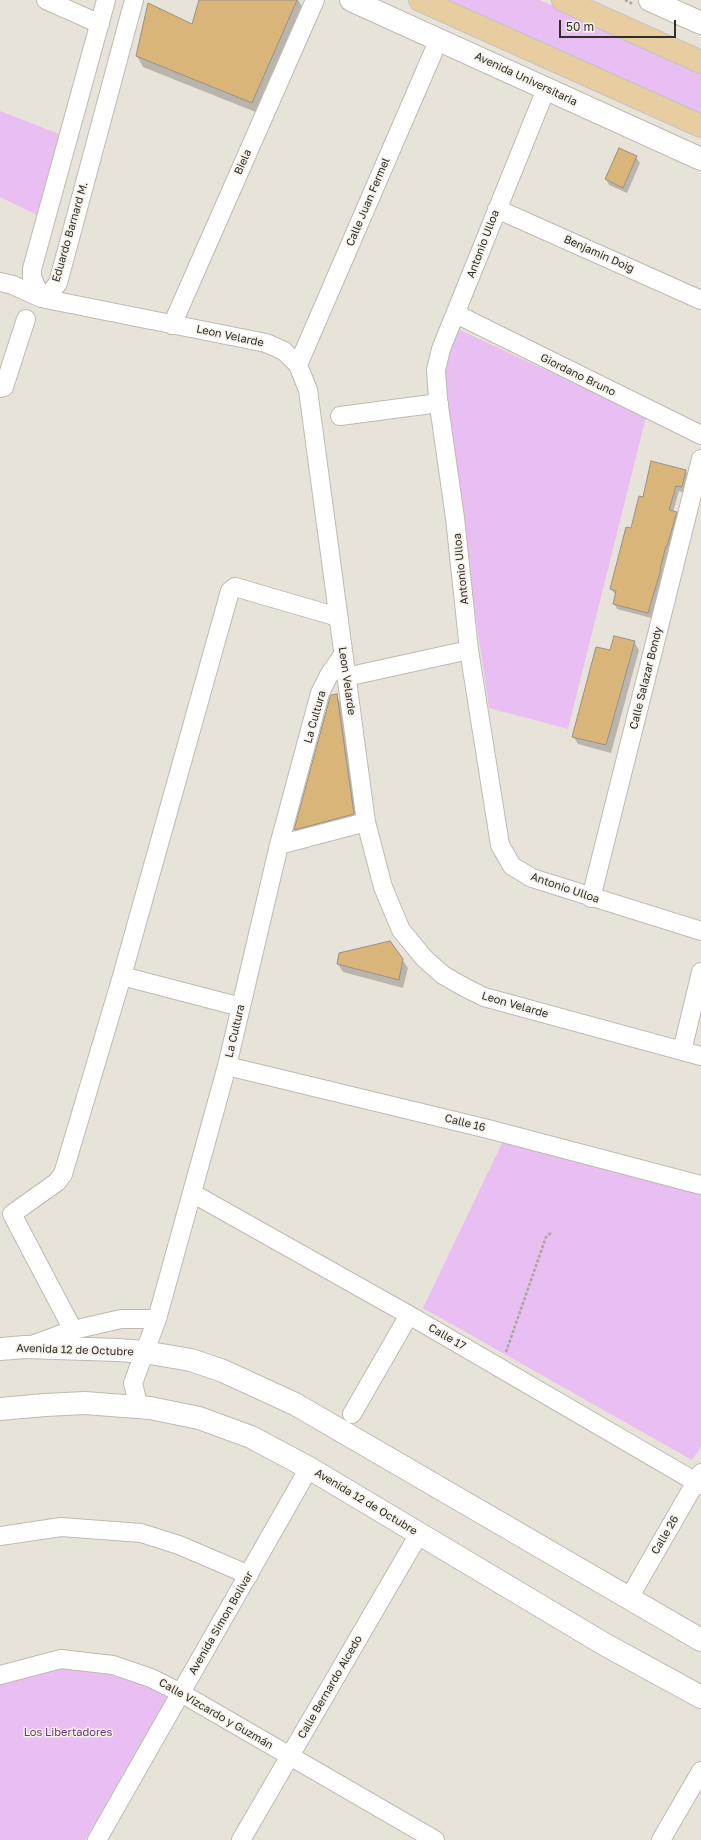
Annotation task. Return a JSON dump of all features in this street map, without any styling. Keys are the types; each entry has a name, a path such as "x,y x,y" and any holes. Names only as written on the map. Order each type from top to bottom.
{"main road":[{"name":"Avenida Universitaria","path":"350,0 701,159"},
{"path":"420,0 701,126"},
{"path":"563,0 701,62"},
{"path":"650,0 701,23"},
{"name":"Avenida 12 de Octubre","path":"0,1349 25,1347 144,1352 191,1360 223,1371 295,1404 701,1640"},
{"name":"Avenida 12 de Octubre","path":"0,1409 85,1403 140,1408 199,1418 251,1437 310,1468 604,1644 701,1696"}],"street":[{"path":"46,0 100,24"},
{"name":"Eduardo Barnard M.","path":"106,0 32,269 32,277 41,298 51,292 58,283 134,0"},
{"name":"Biela","path":"172,325 314,0"},
{"name":"Calle Juan Fermel","path":"298,365 439,39"},
{"name":"Antonio Ulloa","path":"546,89 441,349 436,370 470,650 500,845 512,866 532,878 591,898 701,931"},
{"name":"Benjamin Doig","path":"497,209 701,300"},
{"name":"Leon Velarde","path":"0,282 13,285 41,298 266,343 284,351 298,365 308,390 366,822 383,887 401,930 424,958 443,975 464,988 484,997 701,1056"},
{"name":"Giordano Bruno","path":"456,314 701,435"},
{"path":"0,388 4,387 26,319"},
{"path":"340,416 439,403"},
{"name":"Calle Salazar Bondy","path":"591,898 701,459"},
{"path":"73,1330 6,1217 57,1182 63,1174 122,976 230,591 235,587 338,617"},
{"path":"346,677 470,650"},
{"name":"La Cultura","path":"140,1408 133,1383 157,1319 227,1066 279,845 320,693 329,675 343,655"},
{"path":"279,845 366,822"},
{"path":"682,1051 701,972"},
{"path":"122,976 241,1007"},
{"name":"Calle 16","path":"227,1066 488,1129 701,1185"},
{"name":"Calle 17","path":"192,1193 409,1314 699,1480"},
{"path":"352,1414 409,1314"},
{"path":"25,1347 73,1330 121,1318 157,1319"},
{"name":"Avenida Simon Bolivar","path":"97,1840 310,1468"},
{"name":"Calle 26","path":"629,1598 699,1480"},
{"path":"0,1536 62,1527 100,1529 141,1534 179,1545 249,1575"},
{"name":"Calle Bernardo Alcedo","path":"241,1840 419,1534"},
{"name":"Calle Vizcardo y Guzmán","path":"0,1675 61,1659 114,1665 152,1678 181,1693 290,1757 412,1834 435,1840"},
{"path":"661,1840 701,1771"}],"path":[{"path":"503,1358 546,1237 552,1232"}],"green space":[{"path":"447,0 540,0 701,74 701,118"},
{"path":"0,111 59,134 37,215 0,197"},
{"path":"458,329 646,417 568,729 489,708 444,400 443,372 447,350"},
{"path":"506,1135 701,1186 701,1447 692,1460 423,1308"},
{"name":"Los Libertadores","path":"71,1663 172,1691 85,1840 0,1840 0,1678"}],"building":[{"path":"199,0 297,0 252,103 136,56 148,3 192,24"},
{"path":"619,148 637,156 623,188 605,179"},
{"path":"651,461 686,470 682,487 676,486 669,510 677,512 648,613 613,604 616,591 610,589 626,527 631,528 639,496 643,497"},
{"path":"614,636 635,641 606,745 572,737 596,647 610,650"},
{"path":"337,694 354,814 294,830 330,697 331,695"},
{"path":"390,941 403,959 399,980 337,964 339,953"}]}
